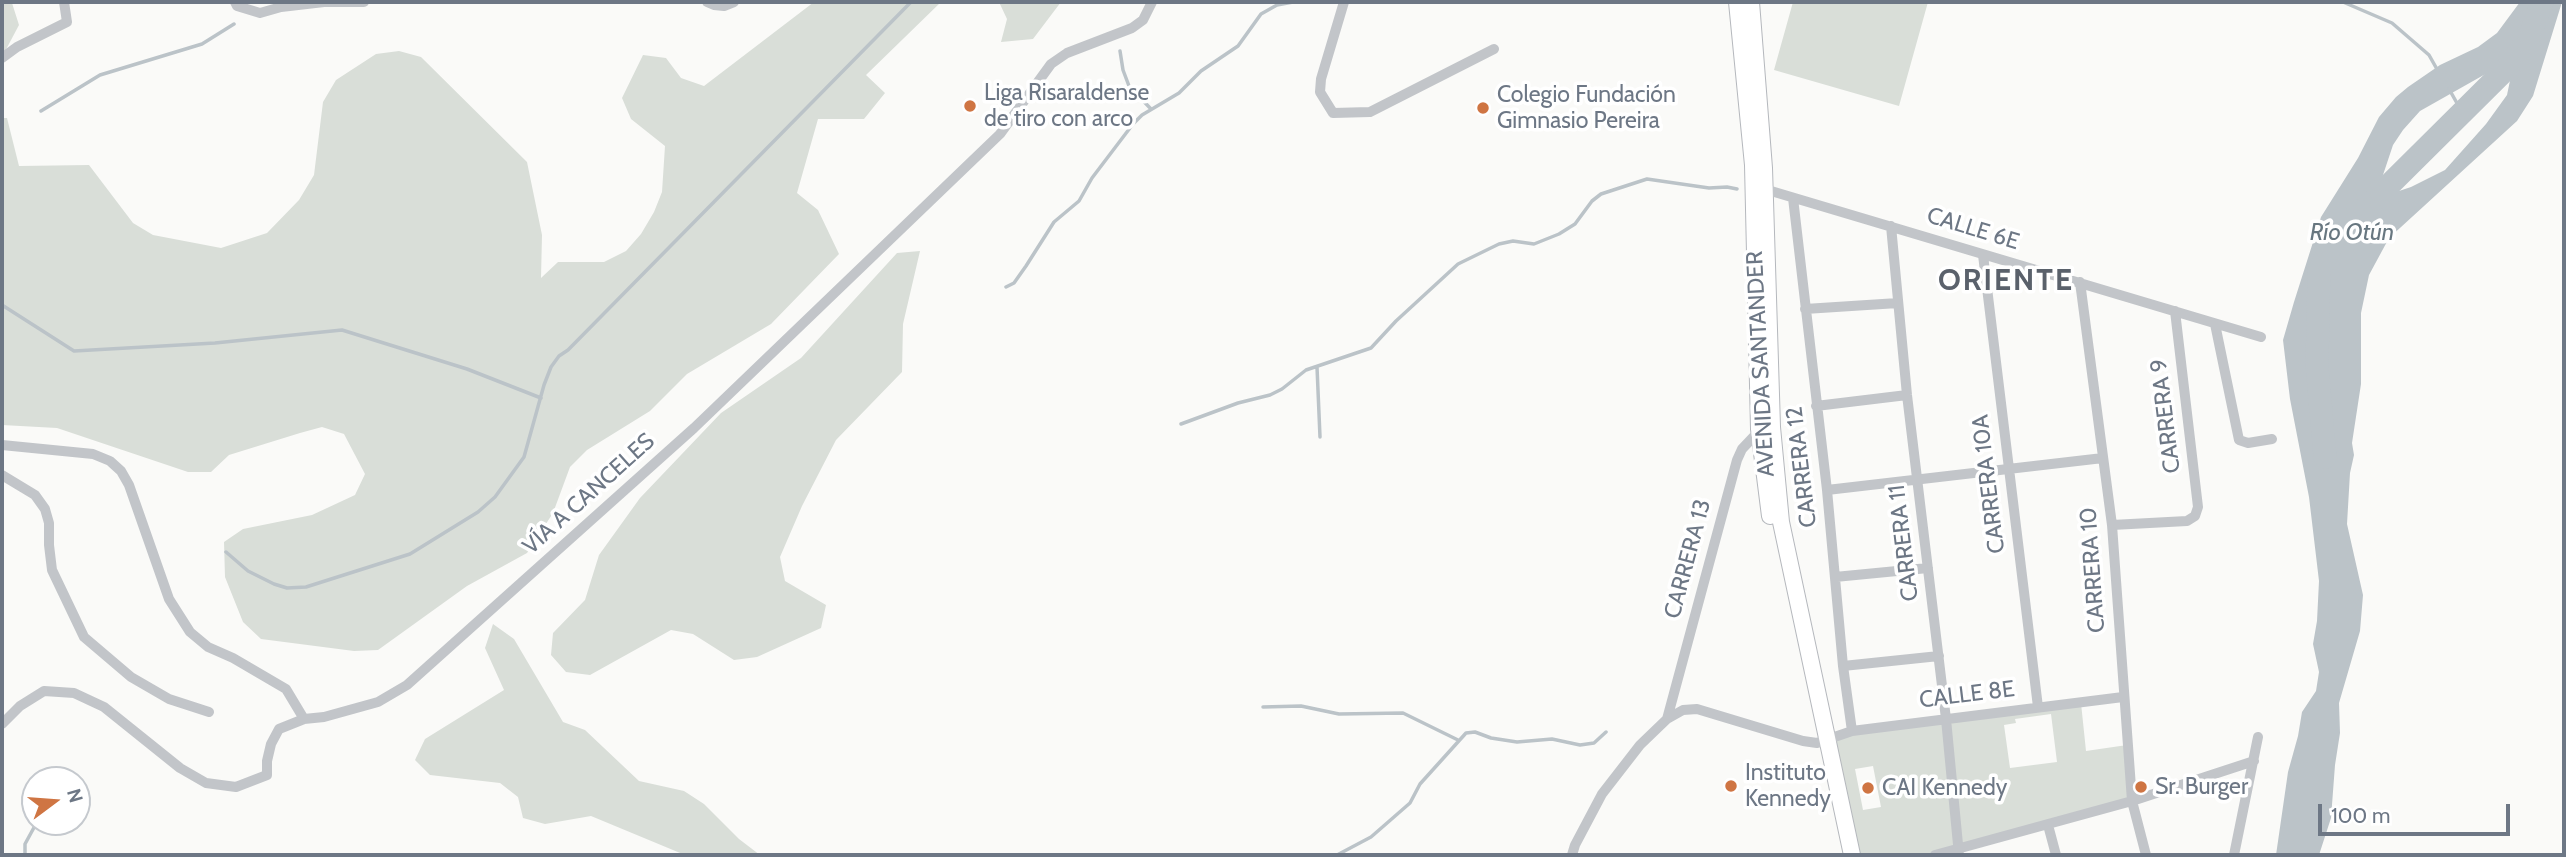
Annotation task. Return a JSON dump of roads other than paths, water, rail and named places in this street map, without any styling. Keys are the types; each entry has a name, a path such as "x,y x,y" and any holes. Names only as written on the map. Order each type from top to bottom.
{"street":[{"path":"2,58 17,47 67,22 64,2"},
{"path":"234,2 237,6 260,13 292,6 364,2"},
{"path":"707,2 724,6 734,2"},
{"name":"VÍA A CANCELES","path":"2,724 20,706 44,691 74,693 104,707 180,768 206,783 236,787 267,775 271,744 279,729 304,719 324,717 378,702 407,685 694,428 1000,134 1051,64 1067,53 1132,28 1143,20 1152,2"},
{"path":"1344,2 1321,79 1320,92 1333,113 1370,112 1494,49"},
{"name":"AVENIDA SANTANDER","path":"1737,2 1759,187"},
{"name":"AVENIDA SANTANDER","path":"1751,2 1771,524 1822,742 1840,801 1852,855"},
{"name":"CALLE 6E","path":"1759,187 2261,337"},
{"name":"CARRERA 12","path":"1793,198 1852,732"},
{"name":"CARRERA 11","path":"1891,226 1907,395 1939,656 1959,852"},
{"name":"CARRERA 10A","path":"1983,255 2038,707"},
{"name":"CARRERA 10","path":"2080,282 2112,525 2132,802 2146,855"},
{"path":"1805,309 1898,303"},
{"name":"CARRERA 9","path":"2112,525 2186,520 2195,516 2198,507 2175,311"},
{"path":"2215,324 2239,440 2248,443 2272,439"},
{"path":"1816,406 1907,395"},
{"name":"CARRERA 13","path":"1667,719 1737,460 1742,449 1766,428"},
{"path":"2,445 93,454 110,461 130,485 169,600 190,632 208,647 233,658 286,689 304,719"},
{"path":"1827,490 2103,458"},
{"path":"2,475 35,495 45,509 49,523 48,545 52,570 84,637 131,677 169,699 209,712"},
{"path":"1835,577 1928,568"},
{"path":"1843,666 1939,656"},
{"name":"CALLE 8E","path":"1822,742 1852,732 2123,697"},
{"path":"1572,855 1602,794 1640,745 1667,719 1683,710 1697,709 1822,742"},
{"path":"2234,855 2258,737"},
{"path":"1936,855 1959,852 2132,802 2254,761"},
{"path":"2048,825 2056,855"}],"water":[{"name":"Río Otún","path":"2520,2 2562,2 2533,96 2517,121 2389,238 2369,275 2361,313 2361,384 2352,443 2354,455 2350,473 2347,524 2363,595 2360,631 2339,703 2340,733 2331,818 2319,855 2276,855 2288,772 2302,712 2316,691 2319,672 2313,644 2319,581 2309,497 2290,399 2283,340 2321,217 2358,158 2379,117 2408,87 2440,65 2478,47 2497,33","holes":["2505,63 2512,71 2507,95 2486,124 2445,170 2411,187 2375,199 2393,145 2420,111","2317,272 2322,272 2327,379 2326,418 2321,428 2314,423 2308,370 2309,304"]}],"waterway":[{"path":"226,552 248,571 274,584 287,588 306,587 410,554 478,512 495,497 524,457 544,385 559,356 568,350 911,2"},
{"path":"1006,287 1014,283 1054,222 1079,201 1092,178 1142,115 1179,93 1201,71 1238,46 1261,14 1277,5 1293,2"},
{"path":"2343,2 2392,23 2429,55 2438,71"},
{"name":"Río Otún","path":"2325,457 2317,366 2319,271 2340,229 2374,200 2508,67 2530,35 2542,2"},
{"path":"41,111 100,75 202,44 234,24"},
{"path":"1120,51 1129,86 1151,109"},
{"path":"2449,89 2462,112"},
{"path":"1181,424 1238,403 1270,395 1306,370 1371,348 1458,264 1499,244 1513,241 1534,244 1559,234 1575,224 1592,201 1601,194 1647,179 1737,189"},
{"path":"2,305 74,351 215,343 342,330 467,369 541,398"},
{"path":"1317,367 1320,437"},
{"path":"1263,707 1301,706 1339,714 1403,713 1458,740"},
{"path":"1337,855 1371,837 1410,803 1420,784 1466,733 1475,732 1491,738 1517,742 1552,739 1580,745 1594,743 1606,732"},
{"path":"25,855 25,844 29,836"}],"place":[{"name":"Liga Risaraldense de tiro con arco","path":"970,106"},
{"name":"Colegio Fundación Gimnasio Pereira","path":"1483,108"},
{"name":"Instituto Kennedy","path":"1731,786"},
{"name":"Sr. Burger","path":"2141,787"},
{"name":"CAI Kennedy","path":"1868,788"}],"district":[{"name":"ORIENTE","path":"2006,281"}]}
